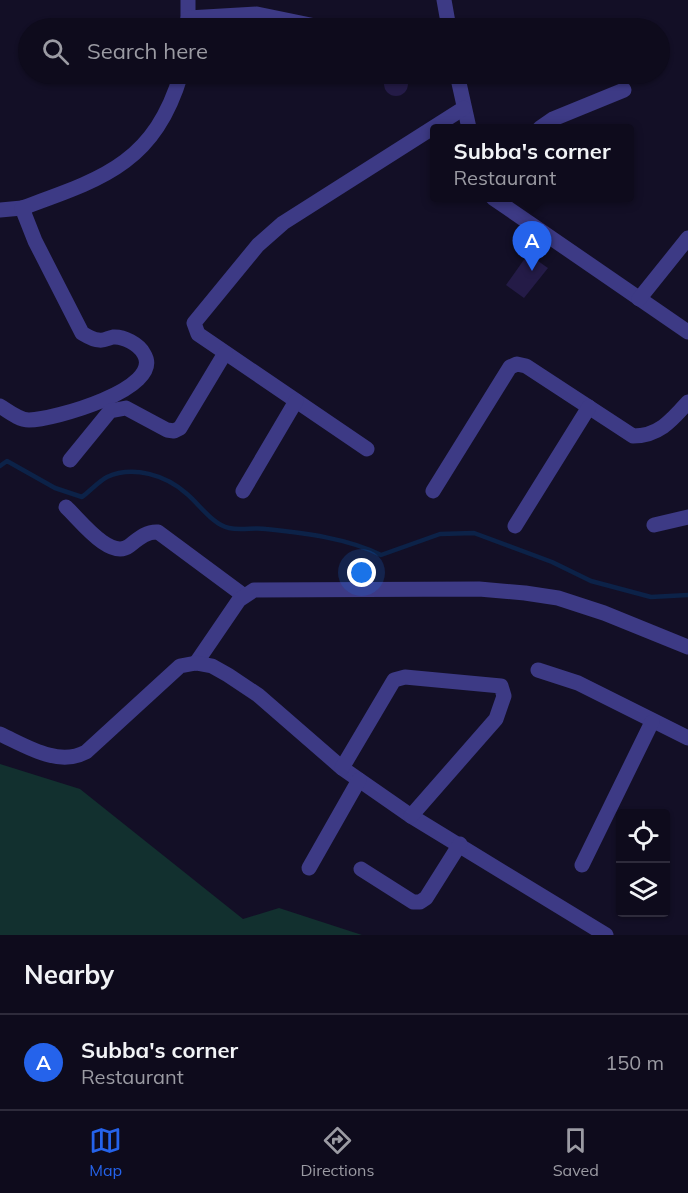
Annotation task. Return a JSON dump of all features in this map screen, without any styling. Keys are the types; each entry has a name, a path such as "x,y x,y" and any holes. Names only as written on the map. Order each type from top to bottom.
{"street":[{"path":"188,0 188,18"},
{"path":"444,0 447,18"},
{"path":"226,18 257,14 272,18"},
{"path":"0,210 21,208 96,181 124,164 139,151 159,126 177,84"},
{"path":"460,84 467,124"},
{"path":"546,124 553,119 624,90"},
{"path":"439,124 464,108"},
{"path":"367,449 198,334 194,324 258,245 283,223 430,130"},
{"path":"500,202 688,332"},
{"path":"0,406 26,420 58,416 122,392 140,380 147,368 145,354 135,344 120,337 100,341 82,333 34,241 21,208"},
{"path":"639,299 688,238"},
{"path":"70,460 110,411 118,408 126,408 167,430 174,431 180,428 225,353"},
{"path":"433,491 510,367 517,364 526,366 633,436 645,436 672,421 688,402"},
{"path":"243,491 296,400"},
{"path":"515,526 589,407"},
{"path":"66,507 114,550 124,549 143,535 158,532 243,595"},
{"path":"654,525 688,517"},
{"path":"196,663 243,595 254,590 479,589 525,592 558,598 604,613 688,647"},
{"path":"0,734 42,753 74,759 86,752 180,666 196,663 212,666 258,695 342,768 411,816 606,935"},
{"path":"538,670 578,683 688,738"},
{"path":"342,768 394,680 405,677 501,686 504,696 496,719 411,816"},
{"path":"582,866 652,722"},
{"path":"309,868 359,780"},
{"path":"361,869 413,902 420,902 426,898 460,844"}],"green space":[{"path":"0,764 80,789 243,919 279,908 362,935 0,935"}],"building":[{"path":"384,84 408,84 407,89 401,95 391,95 385,89"},
{"path":"528,254 548,268 524,298 506,285"}],"waterway":[{"path":"0,466 7,461 55,488 82,497 107,477 128,472 149,474 179,487 212,519 223,526 325,537 354,544 381,555 440,534 474,533 552,562 591,581 651,597 688,595"}],"place":[{"name":"Subba's corner","path":"532,271"}]}
